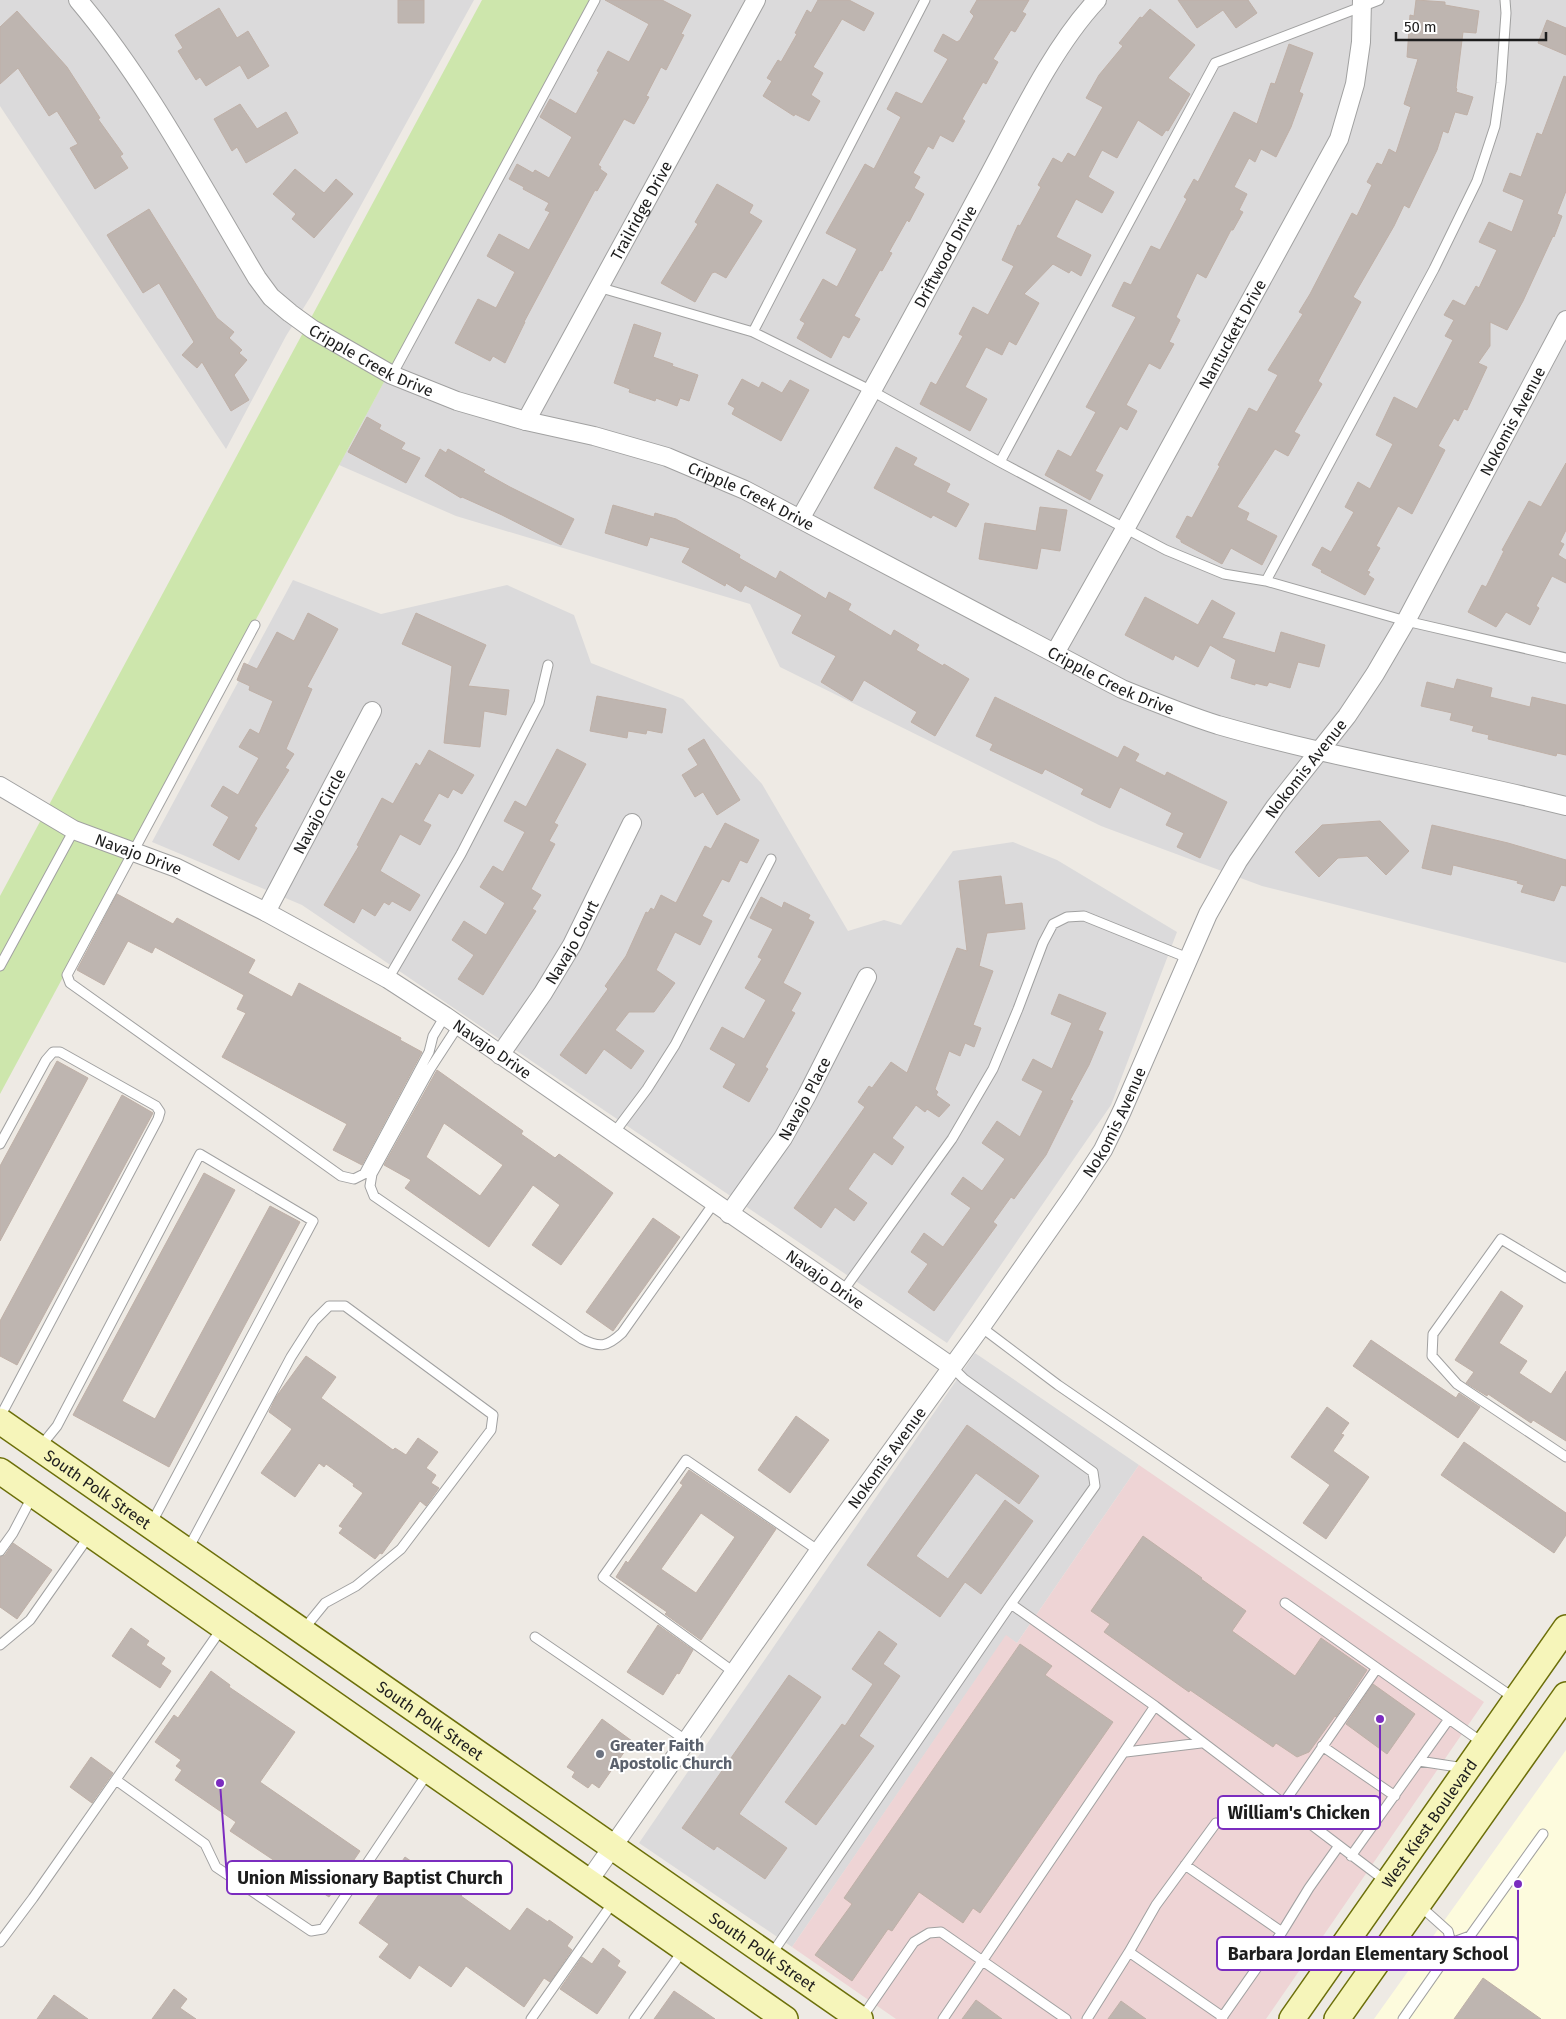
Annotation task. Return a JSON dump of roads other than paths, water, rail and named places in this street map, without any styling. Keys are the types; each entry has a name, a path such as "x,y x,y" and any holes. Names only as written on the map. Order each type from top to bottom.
{"main road":[{"name":"South Polk Street","path":"0,1419 861,2019"},
{"path":"0,1471 279,1664 784,2019"},
{"name":"West Kiest Boulevard","path":"1292,2019 1566,1628"},
{"path":"279,1664 303,1630"},
{"path":"1337,2019 1566,1695"},
{"path":"1516,1700 1547,1722"},
{"path":"1388,1882 1418,1904"}],"street":[{"name":"Cripple Creek Drive","path":"78,0 138,78 257,278 271,297 312,329 392,375 457,401 526,421 594,436 667,457 745,490 1122,688 1170,708 1218,724 1319,750 1566,806"},
{"name":"Trailridge Drive","path":"526,421 756,0"},
{"name":"Driftwood Drive","path":"800,518 1046,72 1081,17 1097,0"},
{"name":"Nantuckett Drive","path":"1055,653 1339,139 1355,84 1368,2"},
{"name":"Nokomis Avenue","path":"588,1882 819,1551 981,1327 1074,1194 1102,1150 1122,1112 1208,914 1238,861 1275,807 1347,716 1370,681 1406,620 1566,320"},
{"name":"Navajo Circle","path":"266,912 372,711"},
{"name":"Navajo Drive","path":"0,786 74,830 178,868 266,912 388,979 452,1021 952,1367"},
{"name":"Navajo Court","path":"500,1055 543,994 572,945 632,823"},
{"name":"Navajo Place","path":"729,1214 783,1138 807,1096 867,977"}],"lane":[{"path":"392,375 595,0"},
{"path":"753,332 925,0"},
{"path":"1266,581 1434,269 1477,181 1495,126 1501,83 1506,12 1505,0"},
{"path":"1000,462 1215,63 1368,2"},
{"path":"598,287 753,332 872,390 1125,529 1166,550 1224,574 1266,581 1406,620 1566,658"},
{"path":"255,625 67,975 70,983 341,1176 354,1179 364,1174 429,1052 433,1036 452,1021"},
{"path":"388,979 461,854 539,703 548,665"},
{"path":"0,966 74,830"},
{"path":"614,1133 647,1089 675,1045 771,859"},
{"path":"843,1291 952,1139 993,1070 1043,943 1053,924 1067,917 1084,916 1188,958"},
{"path":"452,1021 430,1069 372,1174 370,1186 374,1196 582,1339 592,1344 604,1346 622,1334 714,1203"},
{"path":"0,1144 46,1060 53,1052 60,1052 156,1106 160,1112 140,1155 0,1419"},
{"path":"40,1448 56,1426 200,1154 313,1221 150,1525"},
{"path":"1566,1278 1501,1239 1433,1334 1432,1356 1457,1384 1566,1457"},
{"path":"187,1550 291,1357 314,1321 330,1306 345,1306 493,1415 491,1430 401,1549 356,1586 325,1604 303,1630"},
{"path":"981,1327 1058,1385 1516,1700"},
{"path":"770,1956 1094,1486 1093,1472 964,1379 952,1367"},
{"path":"735,1672 603,1577 686,1460 819,1551"},
{"path":"0,1551 34,1494"},
{"path":"0,1645 30,1620 91,1534"},
{"path":"1285,1603 1485,1744"},
{"path":"1011,1604 1155,1706 1338,1847 1388,1882"},
{"path":"0,1942 224,1626"},
{"path":"535,1637 687,1741"},
{"path":"1283,1804 1377,1668"},
{"path":"944,2019 1126,1752 1155,1706"},
{"path":"1351,1856 1449,1719"},
{"path":"1126,1752 1201,1743"},
{"path":"1322,1746 1395,1796"},
{"path":"1419,1761 1467,1768"},
{"path":"116,1780 205,1844 216,1868 311,1931 323,1930 429,1770"},
{"path":"1087,2019 1156,1905 1216,1822"},
{"path":"1451,1943 1470,1936 1543,1834"},
{"path":"1129,1952 1222,2018 1338,1847"},
{"path":"1185,1865 1282,1932"},
{"path":"531,2019 614,1900"},
{"path":"1403,2019 1447,1956 1451,1943 1448,1931 1418,1904"},
{"path":"861,2019 914,1942 929,1933 941,1932 1066,2019"},
{"path":"634,2019 684,1949"}],"place":[{"name":"William's Chicken","path":"1380,1719"},
{"name":"Greater Faith Apostolic Church","path":"600,1754"},
{"name":"Union Missionary Baptist Church","path":"220,1783"},
{"name":"Barbara Jordan Elementary School","path":"1518,1884"}]}
